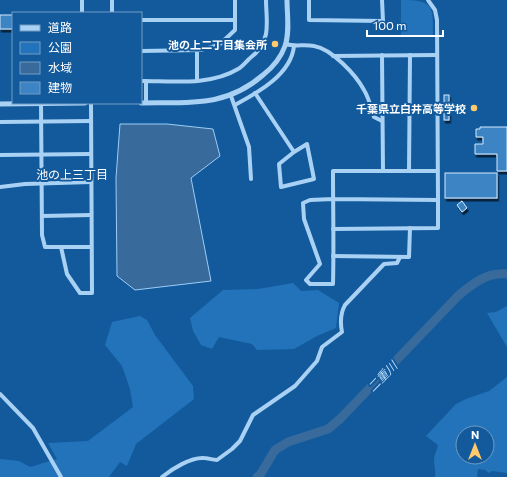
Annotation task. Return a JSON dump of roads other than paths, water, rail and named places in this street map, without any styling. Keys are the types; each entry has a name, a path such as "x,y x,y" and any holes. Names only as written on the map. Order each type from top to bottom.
{"street":[{"path":"82,0 82,12"},
{"path":"112,0 112,12"},
{"path":"142,51 197,50 219,45 235,30 235,0"},
{"path":"142,81 197,81 211,79 238,69 254,55 261,46 266,34 266,0"},
{"path":"146,81 144,103 212,101 231,96 255,82 267,72 281,55 286,44 287,0"},
{"path":"309,0 309,20 383,20 382,0"},
{"path":"333,229 438,228 436,14 433,5 428,0"},
{"path":"142,20 235,20"},
{"path":"286,44 294,46 314,46 321,48 333,56 348,68 357,78 365,92 374,117 382,120"},
{"path":"235,105 255,94 279,74 288,64 294,51 294,46"},
{"path":"197,50 197,81"},
{"path":"382,55 383,171"},
{"path":"409,171 410,55"},
{"path":"333,56 436,55"},
{"path":"255,94 294,152"},
{"path":"231,96 249,147 250,179"},
{"path":"0,104 12,104"},
{"path":"41,104 42,235 45,247 91,247"},
{"path":"62,247 67,274 80,293 92,293 92,104"},
{"path":"0,122 91,121"},
{"path":"307,144 314,179 281,187 278,164 294,152 307,144"},
{"path":"0,154 91,154"},
{"path":"438,171 333,171 333,199 333,229 334,256 333,284 310,284 306,280 320,264 304,219 303,203 310,200 333,199 438,200"},
{"path":"0,187 41,183 91,182"},
{"path":"42,216 91,215"},
{"path":"334,256 409,257 410,228"},
{"path":"162,477 184,464 197,459 204,458 217,460 232,449 240,441 253,415 295,386 317,361 322,347 342,332 340,322 341,312 344,305 384,264 397,263 400,257"},
{"path":"0,394 33,428 61,477"}],"water":[{"path":"120,124 167,124 213,129 220,156 191,178 211,281 135,290 117,276 116,178"}],"waterway":[{"name":"二重川","path":"257,477 260,475 275,450 288,442 328,429 340,419 458,296 474,283 493,275 507,274"}],"place":[{"name":"池の上二丁目集会所","path":"275,44"},
{"name":"千葉県立白井高等学校","path":"474,108"}],"district":[{"name":"池の上三丁目","path":"72,174"}]}
